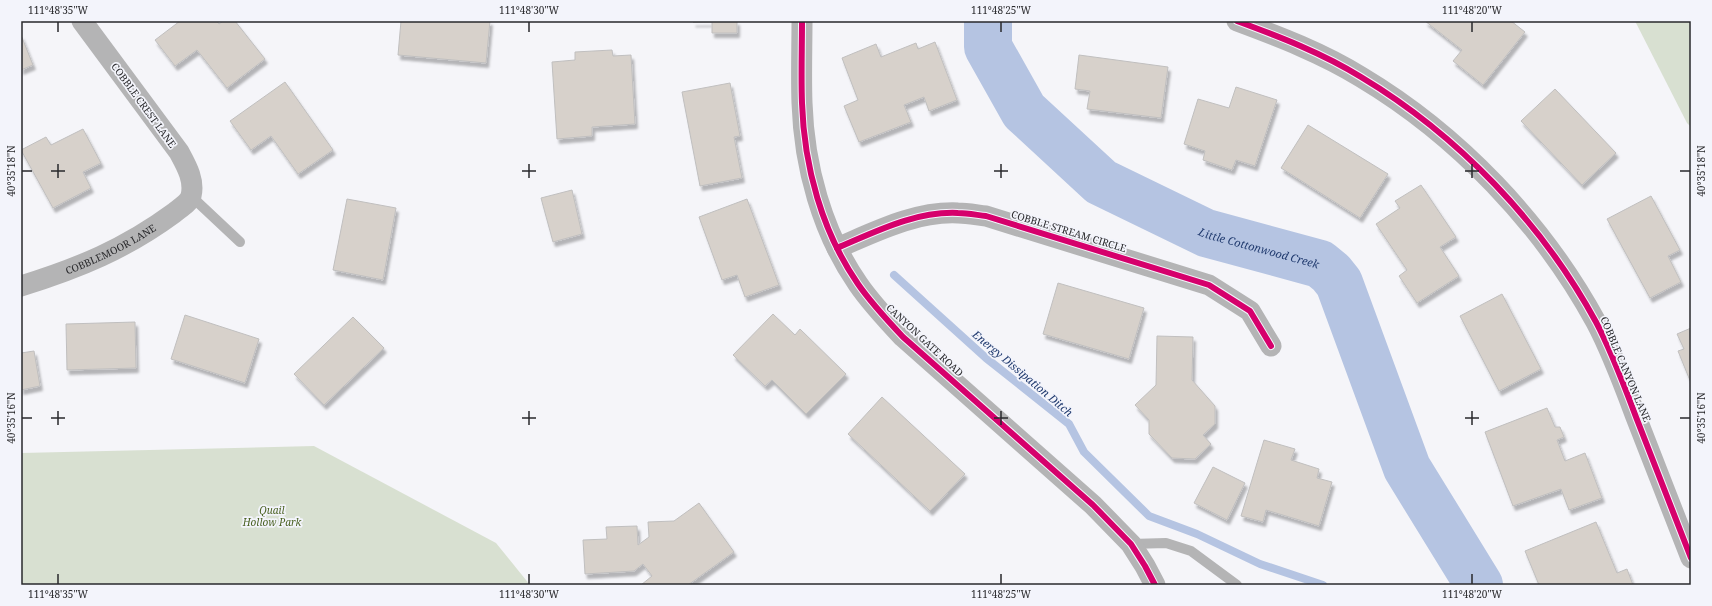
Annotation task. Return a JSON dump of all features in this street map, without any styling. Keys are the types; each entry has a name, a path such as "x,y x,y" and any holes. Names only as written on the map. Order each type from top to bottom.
{"street":[{"name":"COBBLE CREST LANE","path":"82,21 179,152 190,175 191,196"},
{"name":"CANYON GATE ROAD","path":"802,21 802,104 806,152 818,202 837,248 857,283 880,313 904,337 1093,505 1131,544 1155,585"},
{"name":"COBBLE CANYON LANE","path":"1237,21 1297,43 1360,76 1409,107 1466,155 1512,203 1559,262 1596,322 1619,373 1691,558"},
{"name":"COBBLEMOOR LANE","path":"21,286 68,271 117,250 165,220 184,206 191,196"},
{"name":"COBBLE STREAM CIRCLE","path":"837,248 895,224 925,215 958,213 986,216 1209,285 1250,311 1271,346"}],"lane":[{"path":"191,196 240,242"},
{"path":"1131,544 1166,543 1191,551 1236,585"}],"green space":[{"path":"1635,21 1691,21 1691,127 1687,123"},
{"name":"Quail Hollow Park","path":"314,446 496,543 530,585 21,585 21,453"}],"building":[{"path":"180,21 217,21 219,24 223,21 235,21 265,59 227,88 197,50 175,66 155,40"},
{"path":"401,21 490,21 486,63 398,55"},
{"path":"737,21 737,33 712,33 712,22 693,22"},
{"path":"1425,21 1511,21 1525,32 1483,85 1453,61 1462,50"},
{"path":"21,35 33,65 21,70"},
{"path":"935,42 957,100 929,111 924,97 904,105 911,122 859,142 844,106 858,100 842,58 876,44 881,57 916,43 918,49"},
{"path":"612,50 613,56 631,55 635,124 592,127 592,136 557,139 552,62 575,60 575,52"},
{"path":"1079,55 1168,67 1161,118 1087,109 1090,91 1075,89"},
{"path":"285,82 333,150 298,174 271,136 251,150 230,121"},
{"path":"730,83 740,136 734,137 742,178 700,186 682,92"},
{"path":"1236,87 1277,100 1255,166 1236,160 1232,170 1203,160 1205,151 1184,144 1198,99 1229,108"},
{"path":"1555,89 1616,153 1582,185 1521,121"},
{"path":"1308,125 1388,174 1360,218 1281,168"},
{"path":"83,129 101,163 83,172 91,188 53,208 21,150 46,137 51,145"},
{"path":"1421,185 1456,237 1440,247 1459,276 1417,303 1399,276 1407,270 1376,224 1400,208 1395,201"},
{"path":"572,190 582,234 553,242 541,198"},
{"path":"1651,196 1680,250 1668,256 1681,282 1650,298 1607,219"},
{"path":"347,199 396,208 383,280 333,270"},
{"path":"747,199 779,285 745,297 737,275 722,280 699,217"},
{"path":"1058,283 1144,308 1129,359 1043,334"},
{"path":"1502,294 1541,369 1499,391 1460,316"},
{"path":"773,314 795,335 800,329 846,374 806,414 772,380 765,386 733,355"},
{"path":"185,315 259,339 245,383 171,359"},
{"path":"353,317 384,348 324,405 294,374"},
{"path":"135,322 136,368 67,370 66,324"},
{"path":"1691,328 1691,383 1678,351 1684,349 1677,334"},
{"path":"1157,336 1193,337 1192,380 1215,406 1215,424 1203,435 1211,444 1195,459 1172,458 1149,434 1149,420 1135,405 1156,385"},
{"path":"34,351 40,386 21,390 21,353"},
{"path":"882,397 965,474 930,511 848,434"},
{"path":"1547,408 1555,427 1560,427 1564,437 1557,440 1565,461 1585,453 1602,498 1569,510 1561,489 1513,506 1485,432"},
{"path":"1264,440 1295,449 1291,460 1319,469 1317,478 1332,482 1319,526 1266,510 1263,522 1241,516"},
{"path":"1213,467 1245,483 1227,520 1194,503"},
{"path":"699,503 734,552 688,585 641,585 652,576 643,564 634,571 585,574 583,540 607,539 606,527 637,526 638,545 649,537 648,522 674,521"},
{"path":"1596,522 1617,573 1627,569 1633,585 1539,585 1525,551"}],"waterway":[{"name":"Little Cottonwood Creek","path":"988,21 988,47 1024,111 1101,182 1206,233 1320,264 1331,273 1339,283 1407,468 1479,585"},
{"name":"Energy Dissipation Ditch","path":"894,275 986,358 1069,424 1084,452 1149,516 1197,534 1260,564 1323,585"}],"cycle path":[{"path":"802,21 802,103 811,174 817,198 825,220 834,243 845,264 868,298 903,337 1093,505 1131,544 1155,585"},
{"path":"1237,21 1285,39 1331,60 1397,100 1464,154 1495,184 1523,216 1550,250 1574,285 1602,333 1613,357 1691,558"},
{"path":"837,248 881,229 926,215 958,213 986,216 1209,285 1250,311 1271,346"}]}
